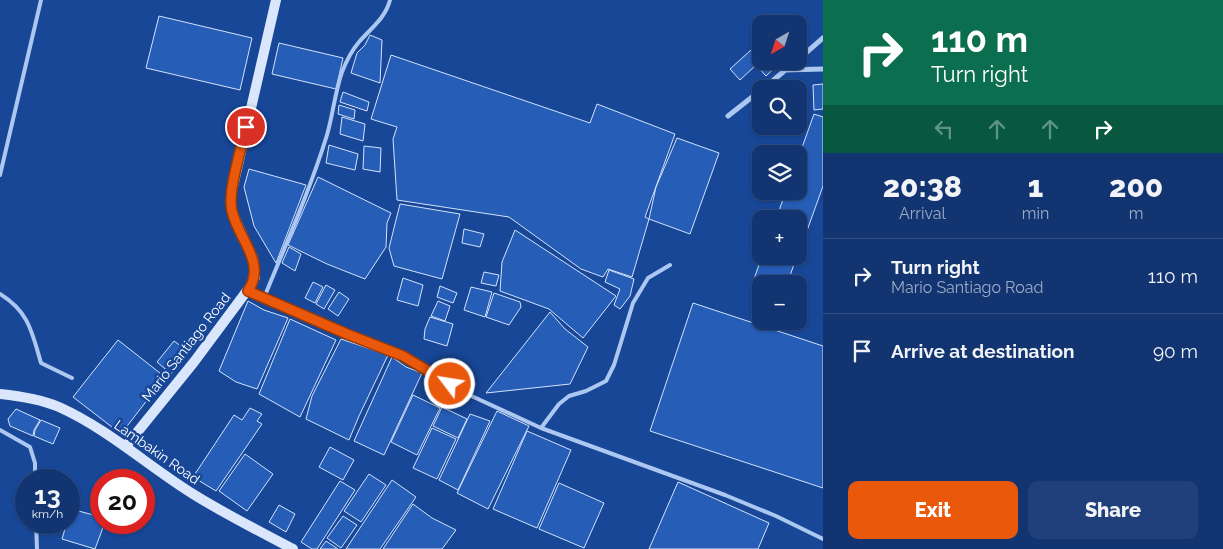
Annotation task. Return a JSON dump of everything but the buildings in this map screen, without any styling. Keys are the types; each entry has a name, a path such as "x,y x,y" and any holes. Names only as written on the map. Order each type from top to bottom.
{"street":[{"name":"Mario Santiago Road","path":"126,446 248,291 255,277 253,258 231,210 231,195 276,0"},
{"path":"808,51 823,38"},
{"path":"808,69 823,68"},
{"path":"773,80 786,70"},
{"path":"728,116 752,97"},
{"name":"Lambakin Road","path":"0,394 21,396 58,407 75,415 126,446 192,494 250,528 293,549"}],"lane":[{"path":"0,175 42,0"},
{"path":"264,298 327,134 342,71 359,42 374,28 383,16 390,0"},
{"path":"541,428 559,404 569,396 594,388 606,381 614,365 633,303 648,278 670,265"},
{"path":"248,291 403,356 465,393 541,428 725,495 776,516 823,539"},
{"path":"0,294 11,301 26,318 41,362 72,378"},
{"path":"0,430 30,447 35,469"},
{"path":"36,534 37,549"}],"route":[{"path":"246,127 231,195 231,210 253,258 255,277 248,291 403,356 450,384"}]}
